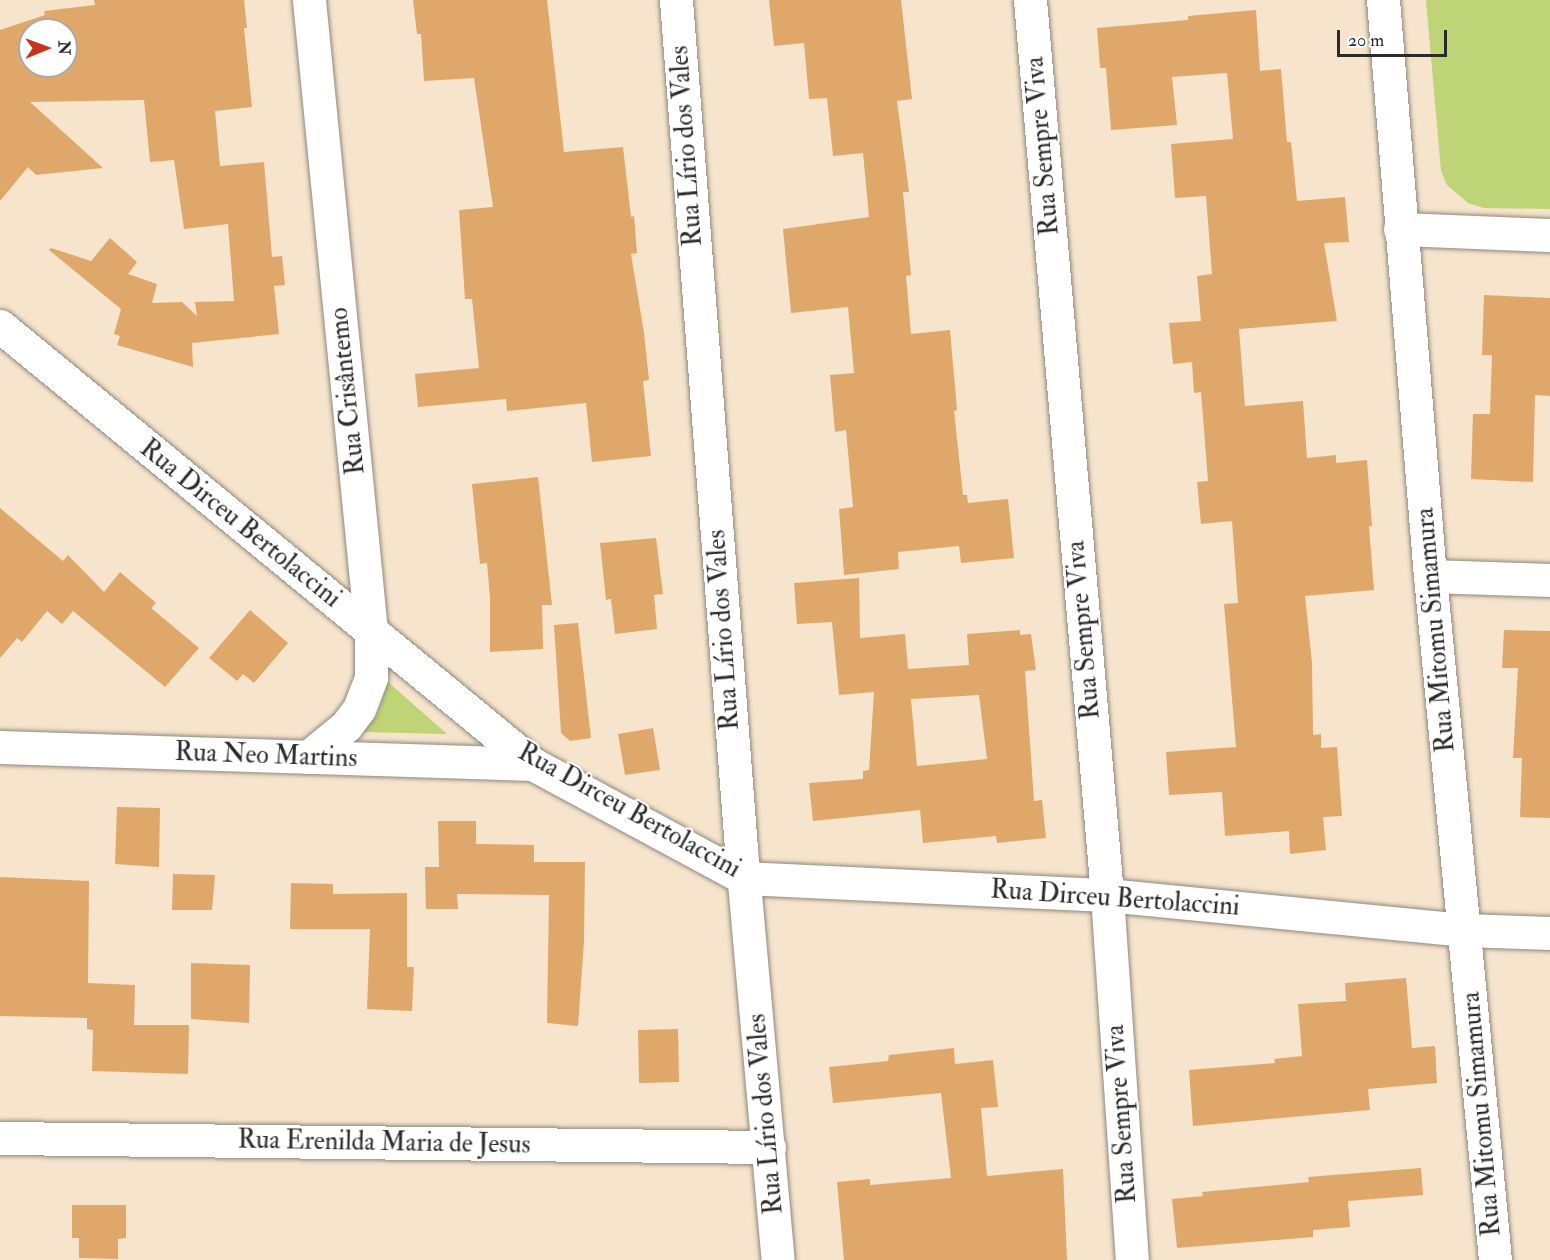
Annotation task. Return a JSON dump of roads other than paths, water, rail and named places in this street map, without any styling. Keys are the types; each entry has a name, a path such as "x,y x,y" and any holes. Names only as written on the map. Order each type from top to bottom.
{"street":[{"name":"Rua Crisântemo","path":"308,757 346,726 359,709 371,677 371,631 309,0"},
{"name":"Rua Lírio dos Vales","path":"676,0 744,878 778,1260"},
{"name":"Rua Sempre Viva","path":"1030,0 1107,895 1132,1260"},
{"name":"Rua Mitomu Simamura","path":"1383,0 1430,576 1495,1260"},
{"path":"1400,229 1550,234"},
{"name":"Rua Dirceu Bertolaccini","path":"0,326 533,764 744,878 1107,895 1465,930 1550,933"},
{"path":"1430,576 1550,580"},
{"name":"Rua Neo Martins","path":"0,747 533,764"},
{"name":"Rua Erenilda Maria de Jesus","path":"0,1138 769,1147"}]}
